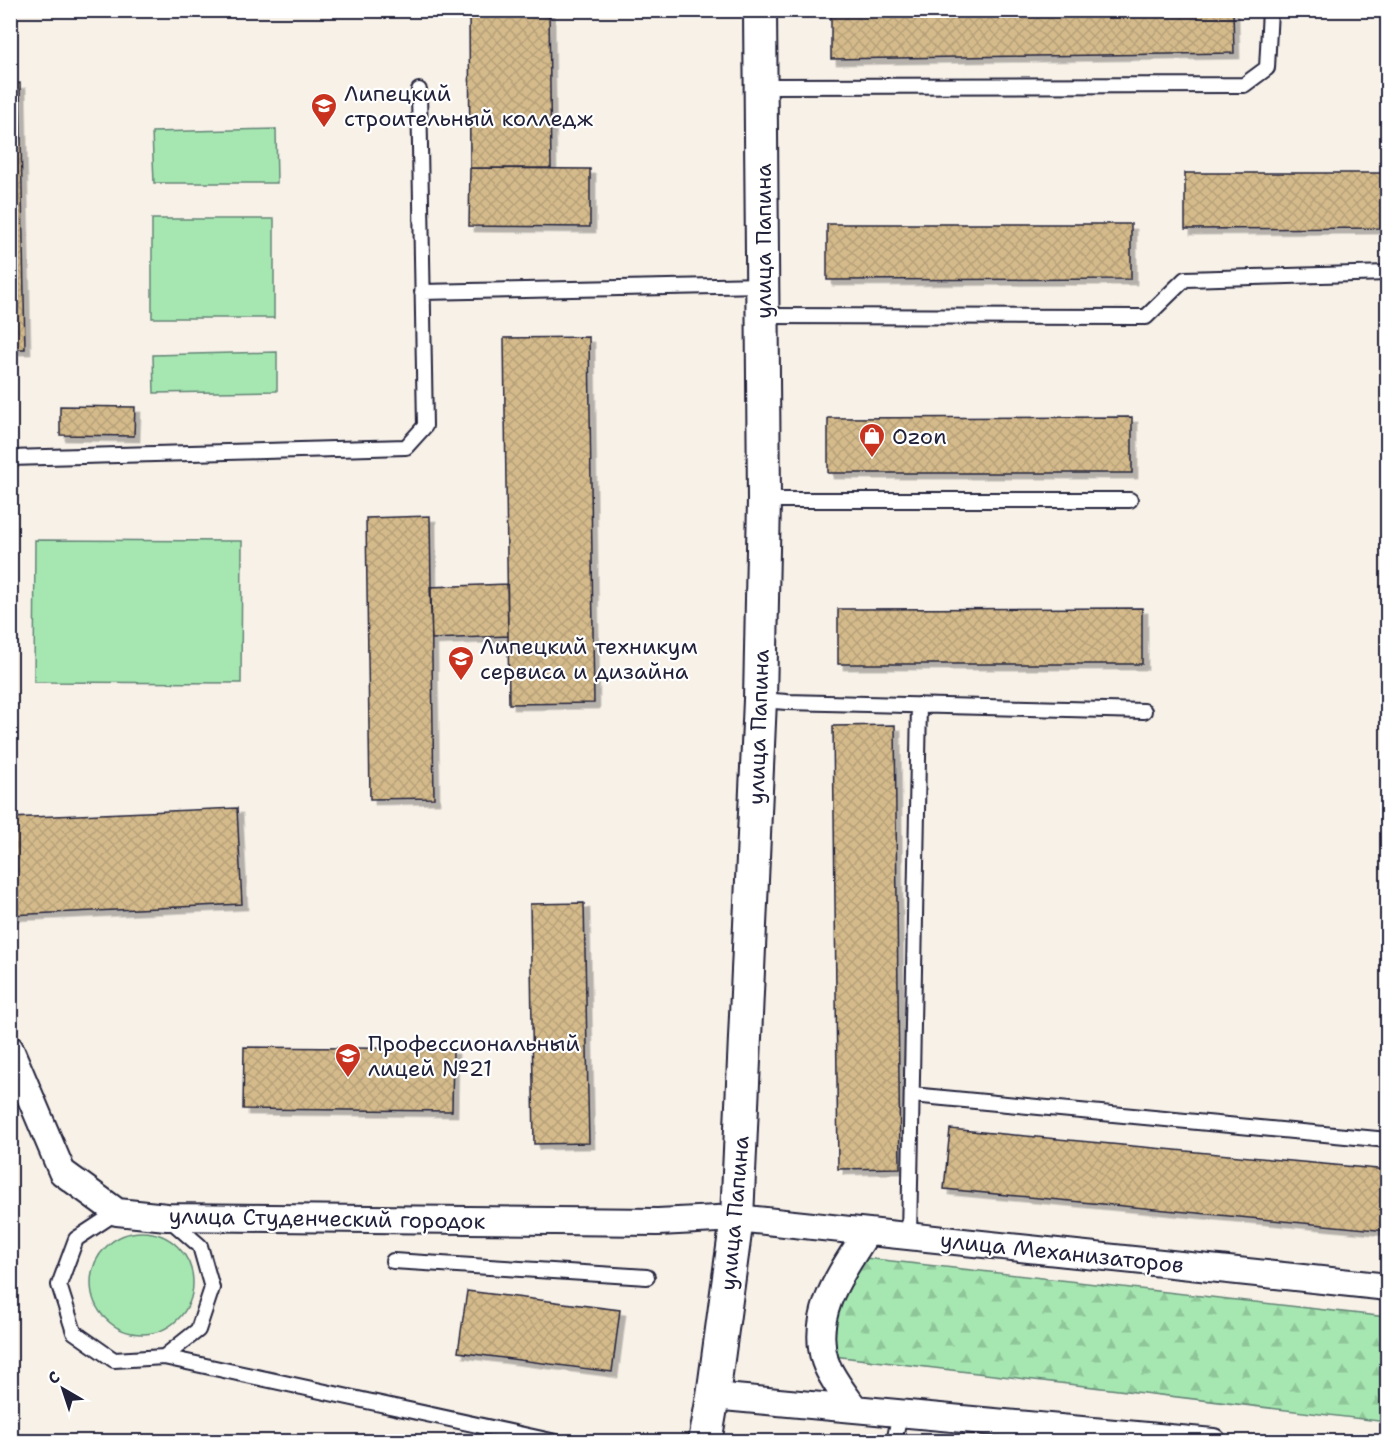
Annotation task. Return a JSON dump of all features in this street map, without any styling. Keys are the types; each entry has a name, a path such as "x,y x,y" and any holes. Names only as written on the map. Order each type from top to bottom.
{"street":[{"name":"улица Папина","path":"705,1442 737,1218 760,699 765,500 760,10"},
{"path":"10,1049 63,1172 117,1212"},
{"name":"улица Студенческий городок","path":"117,1212 168,1217 646,1222 737,1218"},
{"name":"улица Механизаторов","path":"737,1218 1388,1287"},
{"path":"855,1409 826,1363 821,1341 823,1316 829,1296 867,1232"},
{"path":"713,1396 1213,1442"}],"lane":[{"path":"761,86 1244,84 1267,68 1270,10"},
{"path":"10,458 406,447 425,426 419,90"},
{"path":"763,316 1146,317 1185,279 1388,273"},
{"path":"422,292 763,285"},
{"path":"765,500 1130,500"},
{"path":"760,699 787,702 1144,711"},
{"path":"909,1236 919,705"},
{"path":"912,1095 1388,1140"},
{"path":"117,1212 75,1239 58,1285 74,1332 114,1360 164,1358 556,1442"},
{"path":"164,1358 198,1330 212,1288 200,1246 168,1217"},
{"path":"393,1261 647,1277"},
{"path":"894,1442 900,1413"}],"green space":[{"path":"276,129 277,183 154,183 152,132"},
{"path":"152,219 274,219 274,318 152,318"},
{"path":"277,352 277,391 154,393 153,355"},
{"path":"35,540 242,541 241,683 34,682"},
{"path":"142,1232 161,1236 178,1247 189,1264 193,1283 189,1302 178,1319 161,1330 142,1334 123,1330 106,1319 95,1302 91,1283 95,1264 106,1247 123,1236"},
{"path":"838,1255 1387,1317 1387,1422 825,1355"}],"building":[{"path":"469,10 549,10 551,168 470,168"},
{"path":"831,10 1233,10 1234,53 831,59"},
{"path":"20,83 25,349 10,349 10,84"},
{"path":"470,168 590,169 590,227 469,226"},
{"path":"1185,173 1388,173 1388,228 1185,229"},
{"path":"827,224 1131,224 1131,279 827,280"},
{"path":"589,337 594,703 509,704 504,338"},
{"path":"60,406 135,407 134,436 60,435"},
{"path":"1132,417 1132,473 828,473 828,418"},
{"path":"430,516 434,798 370,799 366,518"},
{"path":"507,584 508,636 432,639 430,587"},
{"path":"1142,608 1142,664 838,664 838,609"},
{"path":"895,725 900,1168 838,1169 833,726"},
{"path":"237,808 242,904 10,915 10,818"},
{"name":"Профессиональный лицей №21","path":"584,903 589,1143 534,1144 530,904"},
{"name":"Профессиональный лицей №21","path":"244,1047 453,1049 452,1111 243,1109"},
{"path":"950,1129 1388,1170 1387,1231 944,1189"},
{"path":"467,1291 620,1310 612,1372 458,1352"}],"place":[{"name":"Липецкий строительный колледж","path":"324,129"},
{"name":"Ozon","path":"872,459"},
{"name":"Липецкий техникум сервиса и дизайна","path":"461,682"},
{"name":"Профессиональный лицей №21","path":"348,1079"}]}
